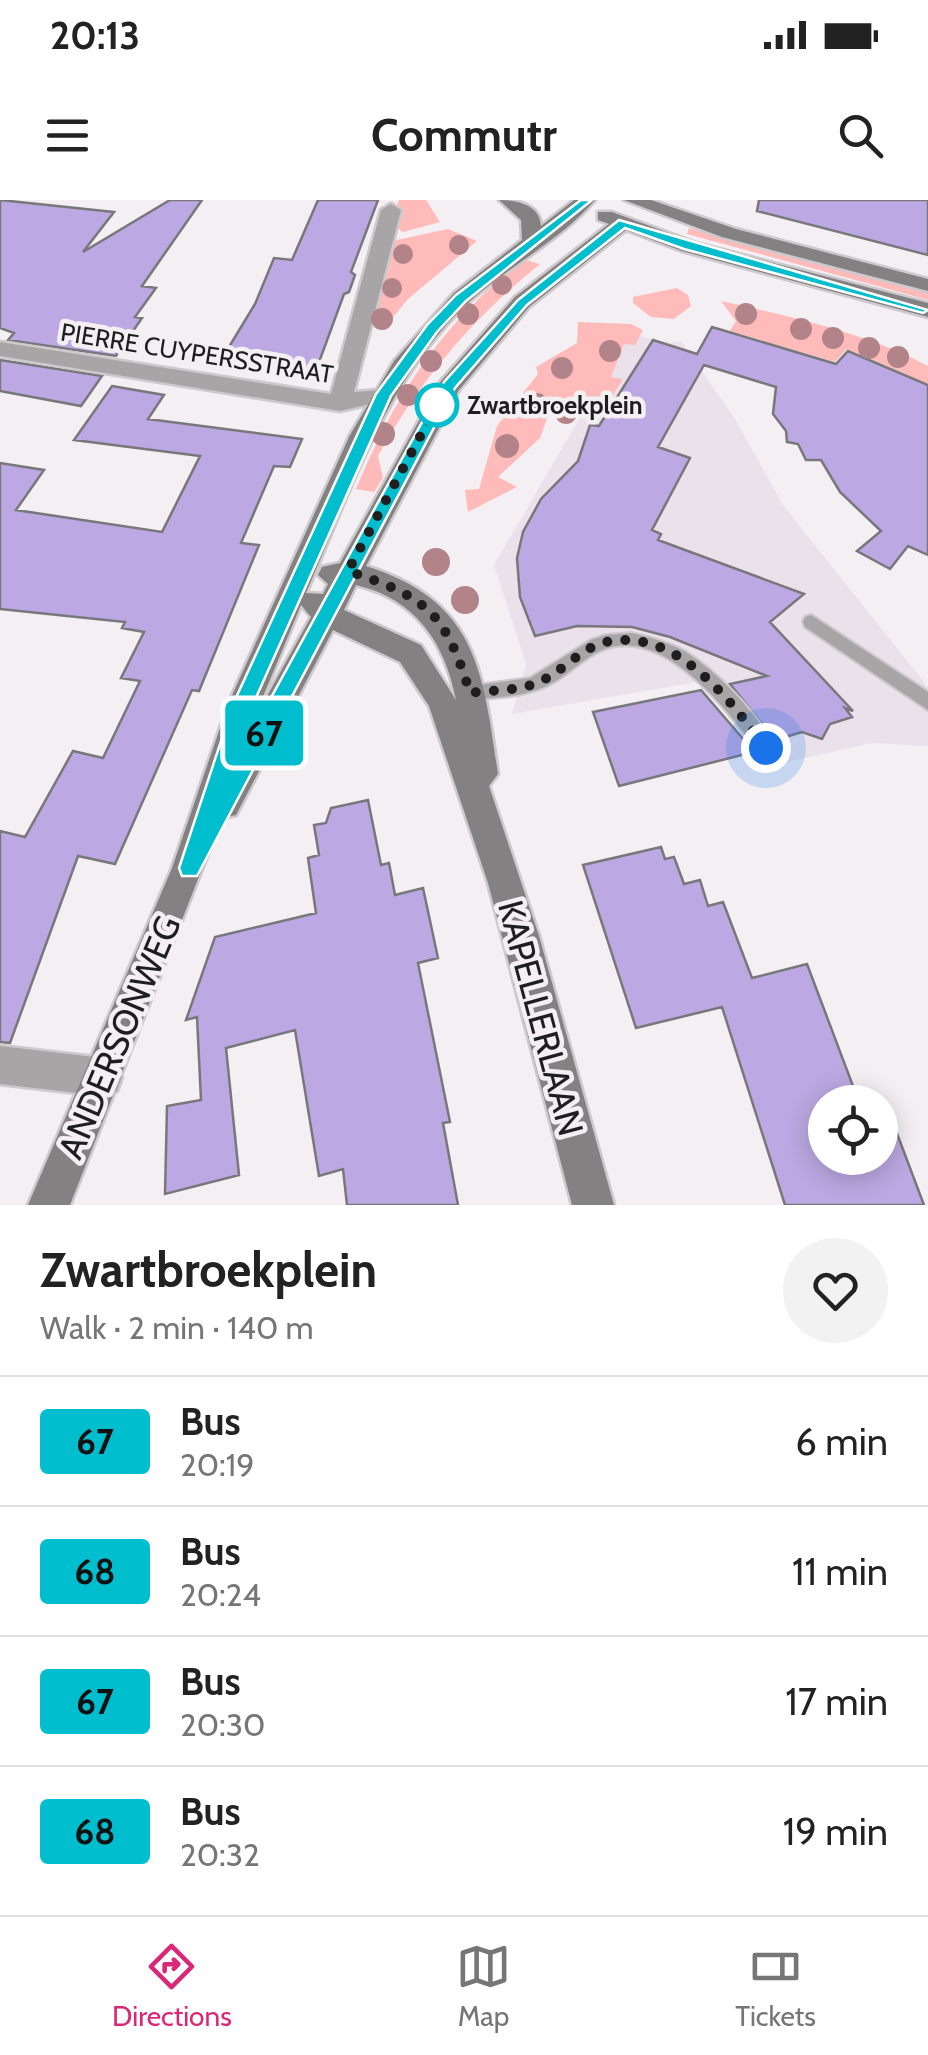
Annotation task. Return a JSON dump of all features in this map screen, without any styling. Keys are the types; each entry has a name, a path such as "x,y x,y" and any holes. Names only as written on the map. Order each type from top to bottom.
{"main road":[{"path":"508,200 530,218 531,239"},
{"path":"575,202 625,208 928,285"},
{"name":"ANDERSONWEG","path":"49,1205 190,868 244,702 384,394 451,308 575,202"},
{"path":"625,208 689,246 928,310"},
{"name":"ANDERSONWEG","path":"190,868 429,419 462,369 522,302 625,208"},
{"path":"830,286 928,326"},
{"path":"325,616 297,583 348,571"},
{"name":"KAPELLERLAAN","path":"348,571 401,588 436,612 454,641 470,693 490,831"},
{"name":"KAPELLERLAAN","path":"325,616 380,632 421,663 442,702 490,831 593,1205"}],"street":[{"path":"340,403 391,210"},
{"name":"PIERRE CUYPERSSTRAAT","path":"0,350 340,403 384,394"},
{"path":"0,1065 103,1077"}],"lane":[{"path":"811,622 928,702"},
{"path":"470,693 538,684 605,642 646,645 690,664 712,682 766,748"}],"shaded area":[{"path":"399,200 426,200 440,222 403,232 396,227 402,212 395,211"},
{"path":"689,228 928,292 928,300 687,234"},
{"path":"448,229 477,241 408,299 384,328 368,323 392,241"},
{"path":"523,259 540,264 470,329 411,402 378,456 383,478 374,492 356,489 388,421 424,363 468,310"},
{"path":"677,288 688,295 691,306 674,319 651,317 633,303 633,297"},
{"path":"721,301 827,327 904,354 928,366 928,384 847,349 835,362 730,331 736,321"},
{"path":"578,322 631,324 643,330 635,345 624,344 611,377 623,379 601,414 549,413 540,438 498,477 517,487 468,512 465,490 479,489 497,426 538,374 536,367 577,343"},
{"path":"629,334 670,343 681,341 735,419 783,505 928,687 928,746 871,743 761,768 708,680 512,714 526,664 494,565"}],"building":[{"path":"0,200 114,212 83,252 170,200 202,200 142,286 156,288 135,317 142,318 116,356 8,340 14,333 0,328"},
{"path":"318,200 378,200 351,272 355,275 349,292 344,294 314,376 218,365 255,304 274,258 292,260"},
{"path":"759,200 928,200 928,255 757,211"},
{"path":"712,327 836,364 848,351 928,385 928,555 908,546 890,569 857,551 881,531 840,492 821,460 806,460 798,444 787,442 786,431 773,414 776,387 704,365 658,447 690,458 652,530 661,534 658,540 804,594 770,622 853,711 845,708 852,717 830,724 822,739 802,732 775,740 730,684 767,676 670,637 632,627 577,626 535,636 520,597 517,558 523,532 541,499 578,461 590,425 599,426 653,340 697,354"},
{"path":"0,360 102,376 81,406 0,391"},
{"path":"112,386 164,395 148,419 302,439 290,467 274,466 241,543 259,545 199,691 192,690 115,864 78,856 10,1043 0,1042 0,831 25,837 73,751 103,758 140,681 121,678 144,632 122,628 125,622 0,609 0,463 44,470 16,510 162,532 200,456 74,440"},
{"path":"701,690 751,748 744,750 746,754 619,786 593,712"},
{"path":"368,800 381,865 389,863 395,895 423,888 438,958 418,963 450,1122 443,1123 458,1205 347,1205 343,1169 319,1176 295,1030 226,1048 239,1175 165,1194 167,1106 201,1100 197,1017 186,1020 215,937 316,913 308,858 319,855 314,825 326,823 331,808"},
{"path":"661,847 665,859 674,857 684,884 700,880 708,906 723,902 752,978 807,964 853,1085 808,1085 808,1175 898,1175 898,1136 924,1205 785,1205 722,1007 636,1028 583,865"}],"bus line":[{"name":"67","path":"586,200 531,239 461,298 432,328 384,394 362,435 244,702 190,868 449,386 522,302 624,223 689,246 928,310"}],"place":[{"name":"Zwartbroekplein","path":"437,405"}],"route":[{"path":"437,405 348,571 401,588 436,612 454,641 470,693 538,684 605,642 646,645 690,664 712,682 766,748"}]}
